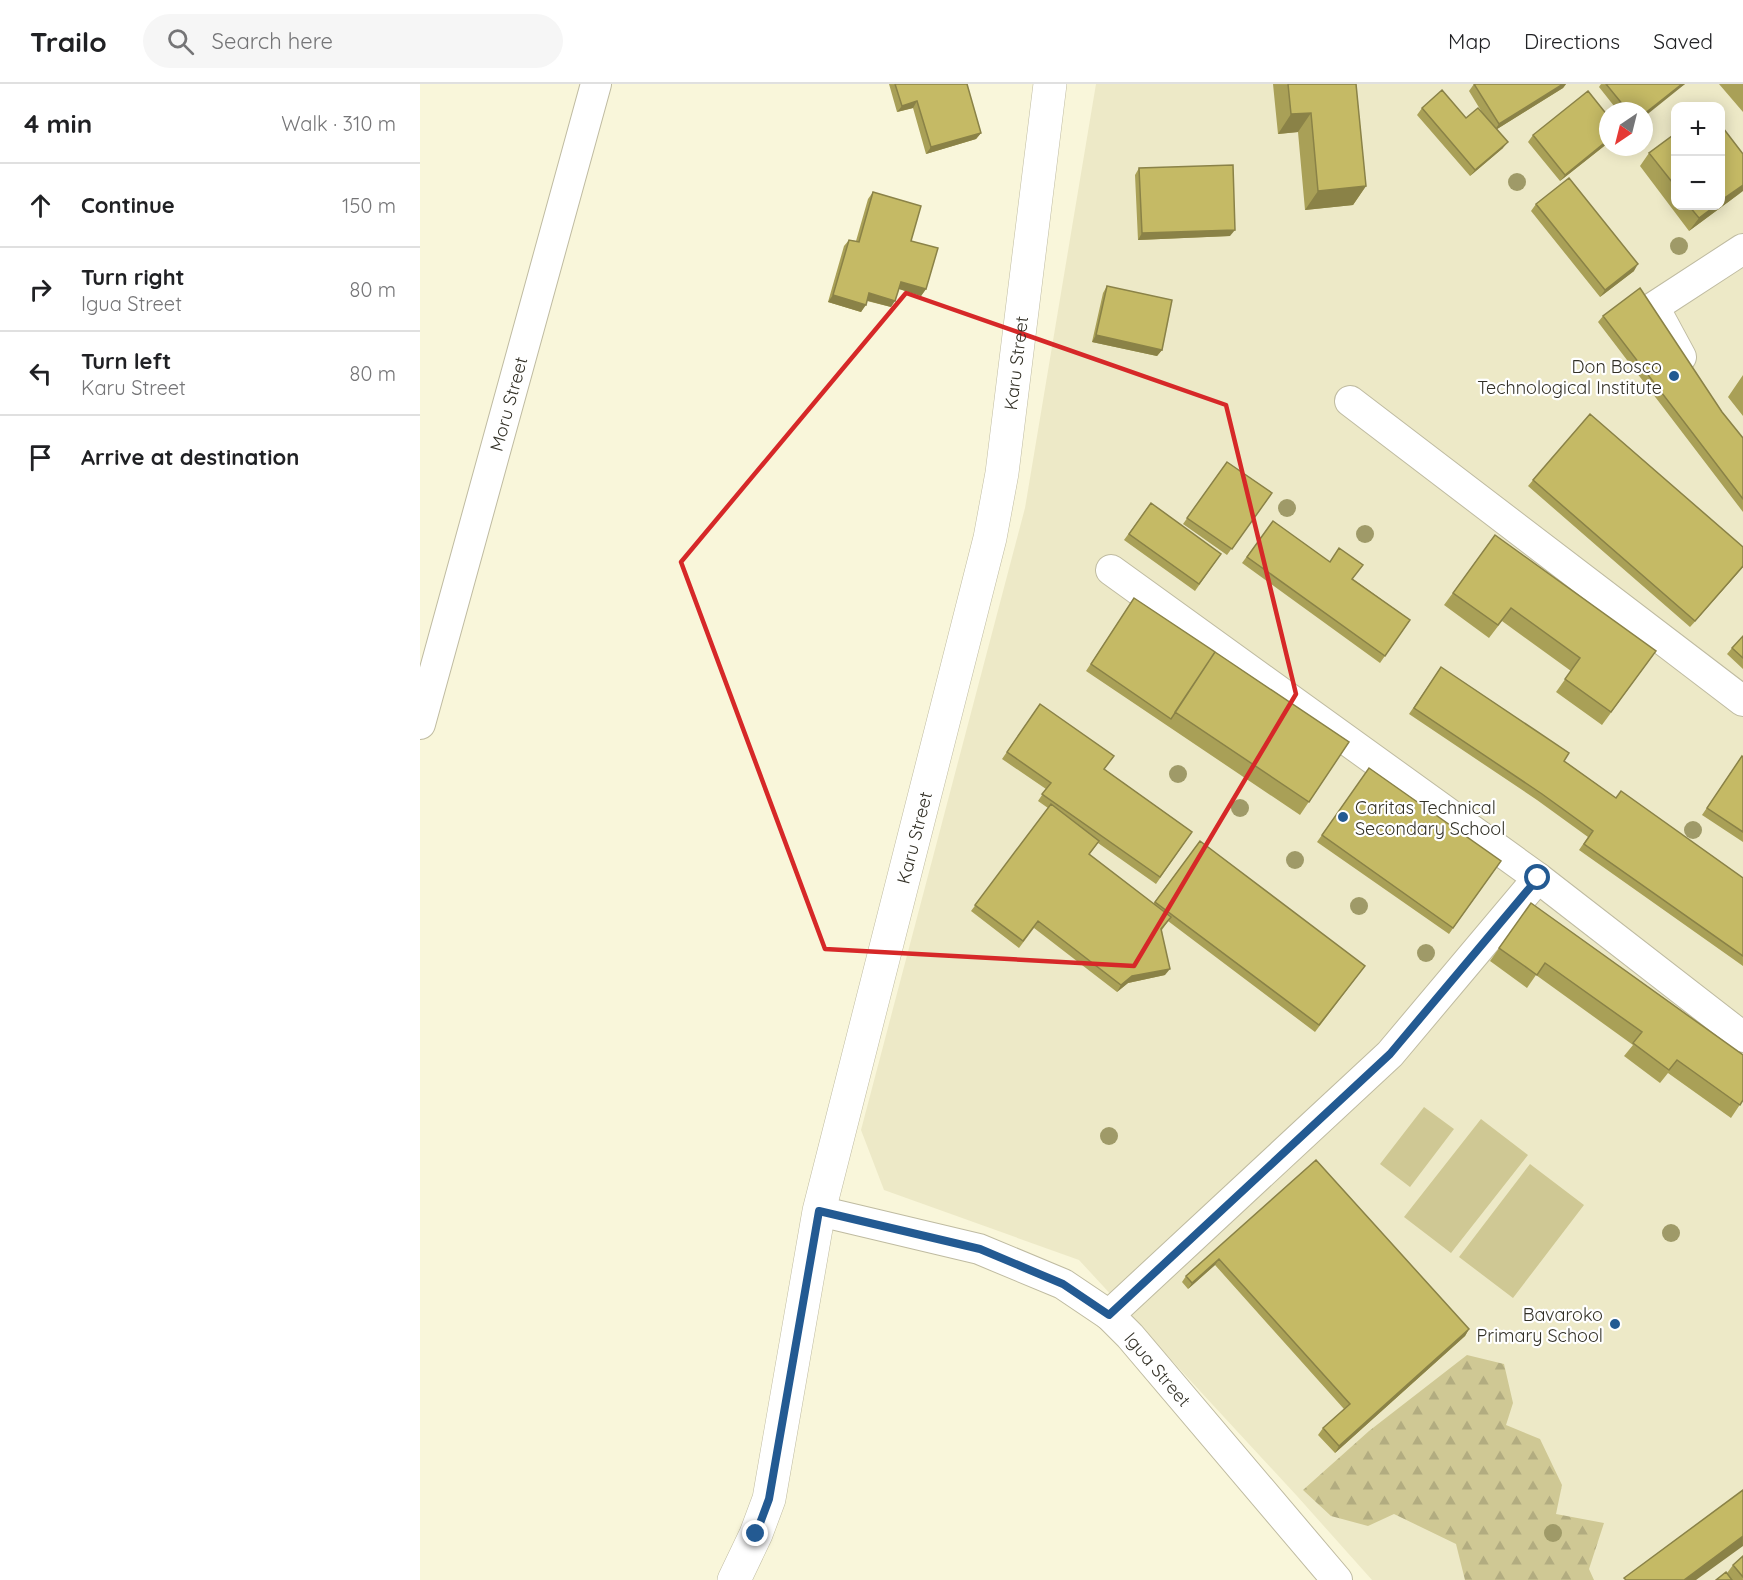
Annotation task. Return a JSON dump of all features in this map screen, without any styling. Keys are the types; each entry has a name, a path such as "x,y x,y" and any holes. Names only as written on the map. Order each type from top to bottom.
{"street":[{"name":"Moru Street","path":"420,723 596,84"},
{"name":"Karu Street","path":"734,1580 756,1534 769,1499 819,1211 992,527 1002,473 1050,84"},
{"path":"1694,381 1654,307 1743,249"},
{"path":"1350,401 1743,700"},
{"path":"1111,570 1538,878 1743,1037"},
{"path":"1109,1315 1390,1054 1538,878"},
{"name":"Igua Street","path":"819,1211 980,1249 1063,1284 1109,1315 1130,1335 1337,1580"}],"highlighted area":[{"path":"906,293 1226,405 1296,694 1134,966 825,949 681,562"}],"shaded area":[{"name":"Caritas Technical Secondary School","path":"1096,84 1743,84 1743,1580 1372,1580 1079,1260 884,1190 861,1130 1025,508"}],"green space":[{"path":"1424,1107 1454,1129 1410,1187 1380,1164"},
{"path":"1481,1119 1528,1155 1451,1253 1404,1217"},
{"path":"1530,1164 1584,1205 1513,1298 1459,1257"},
{"path":"1467,1355 1504,1364 1513,1403 1506,1425 1540,1439 1562,1485 1556,1514 1604,1523 1589,1569 1594,1580 1465,1580 1456,1544 1394,1514 1368,1526 1331,1516 1303,1490 1369,1431"}],"building":[{"path":"895,84 967,84 981,133 931,147 917,101 902,106"},
{"path":"1288,84 1356,84 1366,186 1318,191 1311,113 1291,114"},
{"path":"1474,84 1563,84 1499,124"},
{"path":"1606,84 1682,84 1653,107 1653,102 1621,102"},
{"path":"1442,90 1466,118 1478,108 1508,142 1475,170 1422,108"},
{"path":"1588,91 1599,105 1599,147 1565,175 1533,135"},
{"path":"1725,131 1743,154 1743,185 1725,198"},
{"path":"1671,137 1671,181 1651,156 1653,150"},
{"path":"1233,165 1235,230 1142,233 1139,168"},
{"path":"1569,178 1638,264 1605,290 1536,204"},
{"path":"873,192 921,206 911,241 938,248 926,289 901,282 895,301 869,293 866,305 833,295 849,240 859,242"},
{"path":"1692,210 1710,210 1699,218"},
{"path":"1107,286 1172,300 1162,350 1096,335"},
{"path":"1640,288 1722,412 1743,438 1743,499 1603,316"},
{"path":"1590,414 1743,547 1743,566 1695,621 1533,480"},
{"path":"1227,462 1272,493 1232,549 1187,518"},
{"path":"1151,503 1221,554 1199,584 1129,534"},
{"path":"1273,521 1330,562 1339,548 1363,565 1352,579 1410,620 1385,656 1247,557"},
{"path":"1495,535 1656,651 1611,712 1565,679 1580,658 1511,608 1498,625 1453,593"},
{"path":"1134,598 1215,652 1171,719 1091,664"},
{"path":"1743,636 1743,658 1732,648"},
{"path":"1215,652 1349,742 1309,802 1175,712"},
{"path":"1441,667 1569,753 1564,761 1616,798 1621,791 1743,878 1743,956 1584,844 1593,831 1414,708"},
{"path":"1040,704 1114,756 1104,769 1192,832 1160,877 1042,794 1051,783 1007,752"},
{"path":"1743,757 1743,832 1707,808"},
{"path":"1369,768 1501,861 1453,928 1322,835"},
{"path":"1051,804 1099,841 1089,854 1171,917 1161,929 1170,969 1132,976 1121,985 1038,921 1023,941 975,905"},
{"path":"1200,841 1365,966 1319,1025 1155,902"},
{"path":"1531,903 1743,1055 1743,1100 1740,1105 1677,1060 1669,1070 1633,1043 1642,1032 1545,963 1537,975 1499,948"},
{"path":"1316,1160 1469,1329 1339,1446 1323,1428 1350,1404 1219,1259 1192,1283 1186,1276"},
{"path":"1743,1490 1743,1536 1684,1580 1626,1580 1624,1578"},
{"path":"1743,1556 1743,1577 1733,1565"},
{"path":"1726,1572 1732,1580 1716,1580"}],"place":[{"name":"Don Bosco Technological Institute","path":"1674,376"},
{"name":"Caritas Technical Secondary School","path":"1343,817"},
{"name":"Bavaroko Primary School","path":"1615,1324"}],"route":[{"path":"756,1534 769,1499 819,1211 980,1249 1063,1284 1109,1315 1390,1054 1538,878"}]}
